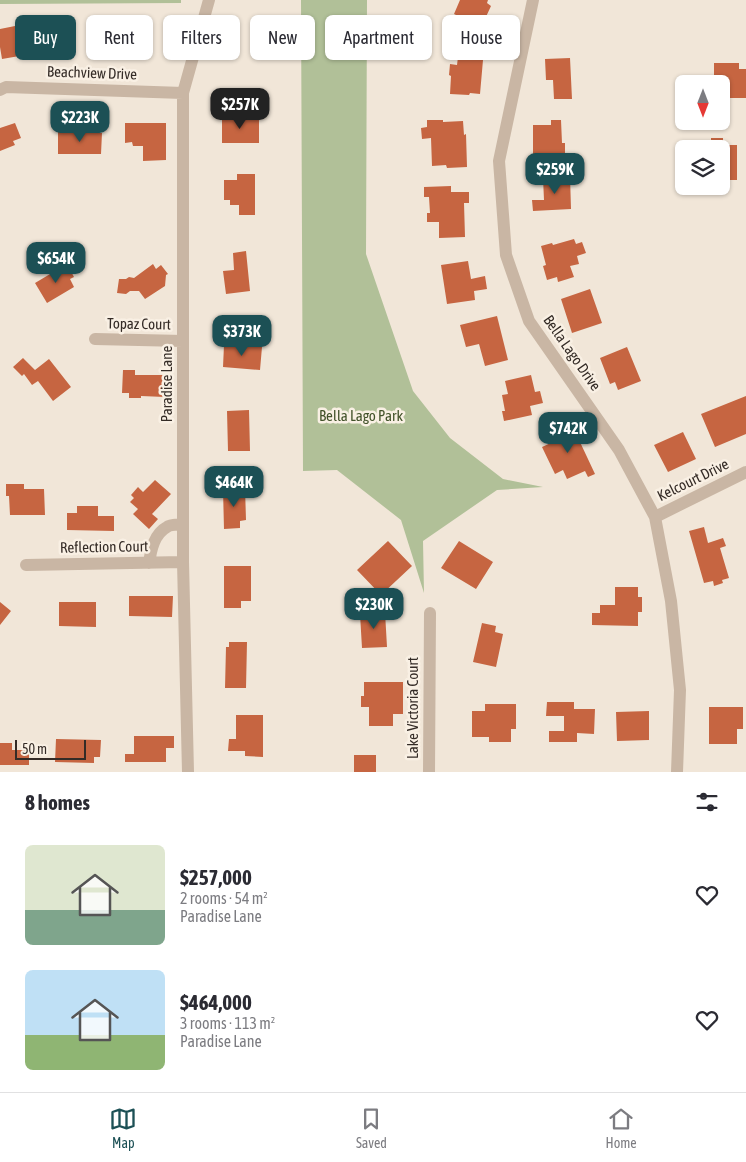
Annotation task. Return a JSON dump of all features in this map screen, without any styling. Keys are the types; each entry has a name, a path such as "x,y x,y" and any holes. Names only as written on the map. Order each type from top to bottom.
{"street":[{"name":"Paradise Lane","path":"188,772 183,562 183,93 209,0"},
{"name":"Bella Lago Drive","path":"533,0 499,161 506,255 529,321 620,450 655,518 671,601 680,690 677,772"},
{"name":"Beachview Drive","path":"0,90 6,87 183,93"},
{"name":"Topaz Court","path":"95,339 183,341"},
{"name":"Kelcourt Drive","path":"655,518 746,472"},
{"path":"149,563 151,550 161,531 168,526 183,524"},
{"name":"Reflection Court","path":"26,565 183,562"},
{"name":"Lake Victoria Court","path":"429,772 430,613"}],"green space":[{"path":"0,0 181,0 181,3 0,4"},
{"name":"Bella Lago Park","path":"301,0 367,0 367,15 325,15 325,60 367,60 366,254 413,391 450,438 503,479 543,487 497,490 423,541 424,593 401,520 337,470 303,471 301,60 315,60 315,15 301,15"}],"building":[{"path":"460,0 488,0 487,3 491,6 487,15 454,14"},
{"path":"15,26 15,57 2,59 0,29"},
{"path":"570,58 572,99 554,99 553,80 546,80 545,59"},
{"path":"458,60 483,60 480,94 450,94 450,64 457,65"},
{"path":"714,63 739,63 739,69 746,69 746,98 730,98 730,75 714,75"},
{"path":"222,118 259,118 259,143 222,143"},
{"path":"427,120 443,120 443,122 463,121 464,135 466,134 467,167 447,168 446,165 432,166 431,138 422,139 421,128 427,127"},
{"path":"551,120 561,120 562,143 565,143 565,154 546,155 546,160 538,160 538,155 533,156 533,125 551,125"},
{"path":"15,123 21,138 13,141 15,145 0,151 0,128"},
{"path":"125,123 166,123 166,160 143,161 143,146 133,146 132,142 125,143"},
{"path":"58,132 102,133 101,154 58,154"},
{"path":"711,138 723,138 723,140 711,140"},
{"path":"730,145 737,145 737,180 730,180"},
{"path":"237,174 255,174 255,215 239,215 239,205 230,205 230,200 224,200 224,180 237,180"},
{"path":"570,176 571,209 533,211 532,200 544,200 543,178"},
{"path":"451,186 451,192 469,192 469,203 464,203 465,237 439,238 439,222 427,222 427,213 430,213 429,197 424,197 424,187"},
{"path":"574,239 576,244 582,242 586,253 577,256 579,264 570,266 574,277 558,282 557,277 547,280 543,266 546,265 541,246 552,243 553,245"},
{"path":"246,251 250,291 226,294 223,271 234,270 233,253"},
{"path":"468,261 471,279 485,276 487,289 474,291 475,300 447,304 441,265"},
{"path":"67,264 74,277 70,279 74,287 47,303 35,283"},
{"path":"153,264 156,269 161,265 168,274 166,275 165,286 145,299 139,291 130,291 126,294 117,293 119,279 134,278"},
{"path":"590,289 602,323 572,333 561,299"},
{"path":"497,316 508,360 485,366 479,344 466,347 460,325"},
{"path":"224,345 262,347 260,370 223,367"},
{"path":"627,347 641,381 618,390 615,382 610,384 600,358"},
{"path":"23,358 35,370 49,359 71,387 53,401 38,381 32,385 24,374 22,376 13,367"},
{"path":"123,370 135,370 135,375 165,375 165,397 141,396 141,398 129,398 129,393 122,393"},
{"path":"531,375 535,392 540,391 543,403 530,406 532,415 504,421 502,411 505,411 502,395 508,394 505,381"},
{"path":"746,396 746,434 715,447 701,414"},
{"path":"249,410 250,451 228,451 227,411"},
{"path":"572,425 595,474 588,477 585,471 567,479 563,470 555,474 542,447 555,441 552,435"},
{"path":"683,432 696,459 668,472 654,445"},
{"path":"155,480 171,494 152,514 158,519 149,529 133,514 138,509 130,502 134,498 131,495 138,487 143,492"},
{"path":"6,484 24,484 24,489 44,489 45,515 10,515 9,496 6,496"},
{"path":"245,488 246,520 240,521 240,528 224,529 223,489"},
{"path":"77,506 98,506 98,516 114,516 114,531 67,530 67,513 77,513"},
{"path":"704,527 708,543 723,538 726,546 720,548 729,578 722,580 723,583 714,586 713,581 704,583 689,531"},
{"path":"388,541 412,566 381,595 357,570"},
{"path":"459,541 493,562 476,589 441,568"},
{"path":"224,566 251,566 251,601 241,601 241,608 224,608"},
{"path":"615,587 638,587 638,597 642,597 642,612 638,612 638,626 592,625 592,613 600,613 600,605 615,605"},
{"path":"129,596 173,596 172,617 129,616"},
{"path":"0,602 11,611 0,625"},
{"path":"59,602 96,602 96,627 59,626"},
{"path":"385,612 387,647 362,648 360,614"},
{"path":"482,623 496,626 495,632 503,634 496,667 473,662"},
{"path":"229,642 247,642 246,688 225,688 226,647 229,647"},
{"path":"364,682 403,682 403,714 393,714 393,726 369,726 369,707 361,707 361,696 364,696"},
{"path":"547,702 574,702 574,709 595,709 594,734 577,733 577,742 549,742 549,731 564,731 564,716 546,716"},
{"path":"485,704 516,704 516,729 511,729 511,742 489,742 489,737 472,737 472,711 485,711"},
{"path":"709,707 743,707 743,729 737,729 737,744 709,744"},
{"path":"649,711 649,740 617,741 616,712"},
{"path":"236,715 263,715 263,757 245,756 245,751 228,751 229,739 236,739"},
{"path":"134,736 174,736 174,748 166,748 166,762 125,762 125,754 134,754"},
{"path":"56,739 101,740 100,757 94,757 94,763 55,762"},
{"path":"0,743 12,743 12,750 29,750 29,765 0,765"},
{"path":"354,755 376,755 376,772 354,772"}]}
